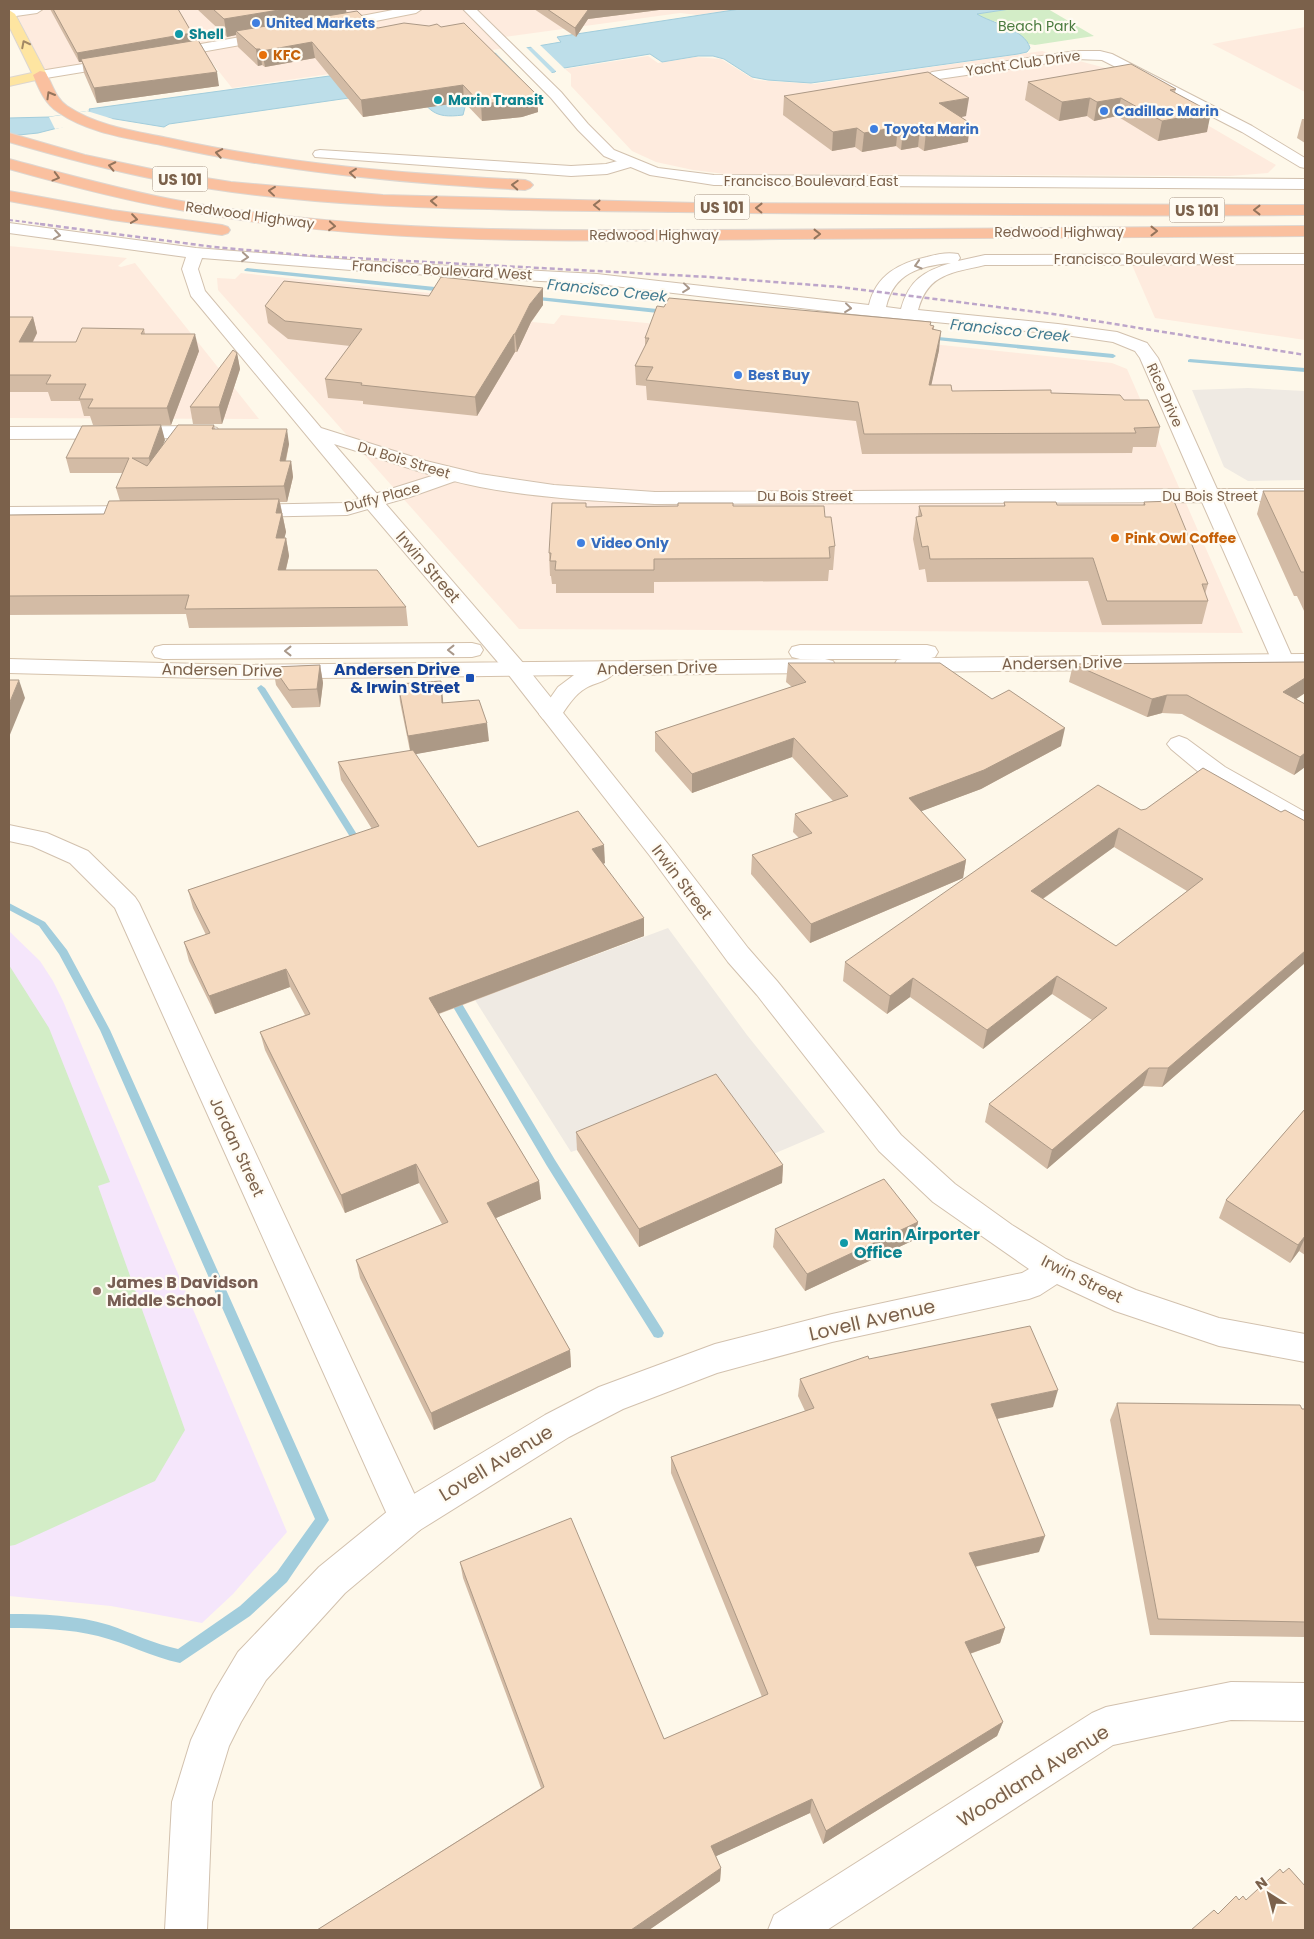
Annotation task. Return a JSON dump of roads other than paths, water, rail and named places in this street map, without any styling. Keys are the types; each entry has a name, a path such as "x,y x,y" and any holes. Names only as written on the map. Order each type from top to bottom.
{"highway":[{"path":"40,75 52,101 65,111 88,122 140,136 236,156 341,171 433,180 538,186"},
{"name":"Redwood Highway","path":"9,137 84,159 147,173 253,189 356,198 684,207 1305,210"},
{"name":"Redwood Highway","path":"9,164 162,202 266,218 389,230 510,235 1305,231"},
{"path":"663,192 1088,209"},
{"path":"9,196 112,215 234,231"},
{"path":"258,233 347,239 424,240 751,235"}],"main road":[{"path":"9,13 40,75"},
{"path":"9,77 40,75"},
{"path":"9,82 40,75"}],"street":[{"path":"9,13 37,9"},
{"path":"315,28 416,9"},
{"name":"Francisco Boulevard East","path":"469,9 556,95 596,142 609,153 629,163 656,172 714,180 1305,182"},
{"path":"157,56 290,33"},
{"name":"Yacht Club Drive","path":"932,76 1090,54 1107,58 1166,90 1182,94 1305,164"},
{"path":"40,75 133,60"},
{"name":"Yacht Club Drive","path":"1166,90 1168,97 1261,150 1305,182"},
{"path":"320,154 571,171 607,169 629,163"},
{"name":"Francisco Boulevard West","path":"9,228 196,253 376,267 597,279 908,314 917,290 934,276 950,269 983,260"},
{"name":"Irwin Street","path":"196,253 190,269 197,292 372,502 516,669 659,850 738,955 767,988 883,1136 944,1194 1055,1269 1127,1301 1219,1332 1305,1348"},
{"name":"Francisco Boulevard West","path":"876,311 885,286 896,275 912,266 938,259 1305,259"},
{"name":"Rice Drive","path":"908,314 1088,332 1117,337 1141,347 1149,358 1280,656"},
{"path":"9,433 230,432"},
{"name":"Du Bois Street","path":"288,432 314,432 454,475 522,489 570,494 655,498 850,495 1305,495"},
{"name":"Duffy Place","path":"224,511 347,509 454,475"},
{"path":"9,513 165,512"},
{"name":"Andersen Drive","path":"9,655 219,651 500,650 1280,656 1305,661"},
{"name":"Andersen Drive","path":"9,666 241,672 619,668 1280,656 1305,651"},
{"path":"551,714 562,695 573,685 592,676 619,668"},
{"path":"1179,744 1216,773 1305,823"},
{"name":"Jordan Street","path":"9,833 38,839 79,857 126,903 408,1518"},
{"name":"Lovell Avenue","path":"186,1930 192,1802 212,1740 227,1708 252,1666 332,1580 408,1518 557,1426 611,1398 715,1359 832,1328 1029,1285 1055,1269"},
{"name":"Woodland Avenue","path":"789,1930 1106,1727 1231,1701 1305,1702"}],"water":[{"path":"740,9 1010,9 977,14 1015,31 1027,41 1030,48 1027,52 1018,54 811,83 752,77 724,59 713,56 698,56 662,62 650,54 558,69 555,72 506,80 444,85 465,107 463,115 445,116 438,114 428,108 411,89 169,124 164,127 109,118 89,120 38,133 9,136 9,118 50,117 90,111 89,109 497,53 561,42 557,37"}],"waterway":[{"name":"Francisco Creek","path":"247,270 445,290"},
{"name":"Francisco Creek","path":"530,298 667,312"},
{"name":"Francisco Creek","path":"928,338 1113,356"},
{"name":"Francisco Creek","path":"1190,361 1305,370"},
{"path":"261,688 360,846"},
{"path":"9,906 42,924 63,952 105,1030 322,1520 282,1577 245,1611 180,1656 160,1651 98,1629 54,1623 9,1621"},
{"path":"451,995 551,1163 658,1333"}],"railway":[{"path":"9,220 49,225"},
{"path":"40,224 214,247 314,256 709,277 840,287 1053,314 1305,355"}],"place":[{"name":"United Markets","path":"256,23"},
{"name":"Shell","path":"179,34"},
{"name":"KFC","path":"263,55"},
{"name":"Marin Transit","path":"438,100"},
{"name":"Cadillac Marin","path":"1104,111"},
{"name":"Toyota Marin","path":"874,129"},
{"name":"Best Buy","path":"738,375"},
{"name":"Pink Owl Coffee","path":"1115,538"},
{"name":"Video Only","path":"581,543"},
{"name":"Andersen Drive & Irwin Street","path":"470,678"},
{"name":"Marin Airporter Office","path":"844,1243"},
{"name":"James B Davidson Middle School","path":"97,1291"}],"park label":[{"name":"Beach Park","path":"1037,26"}]}
